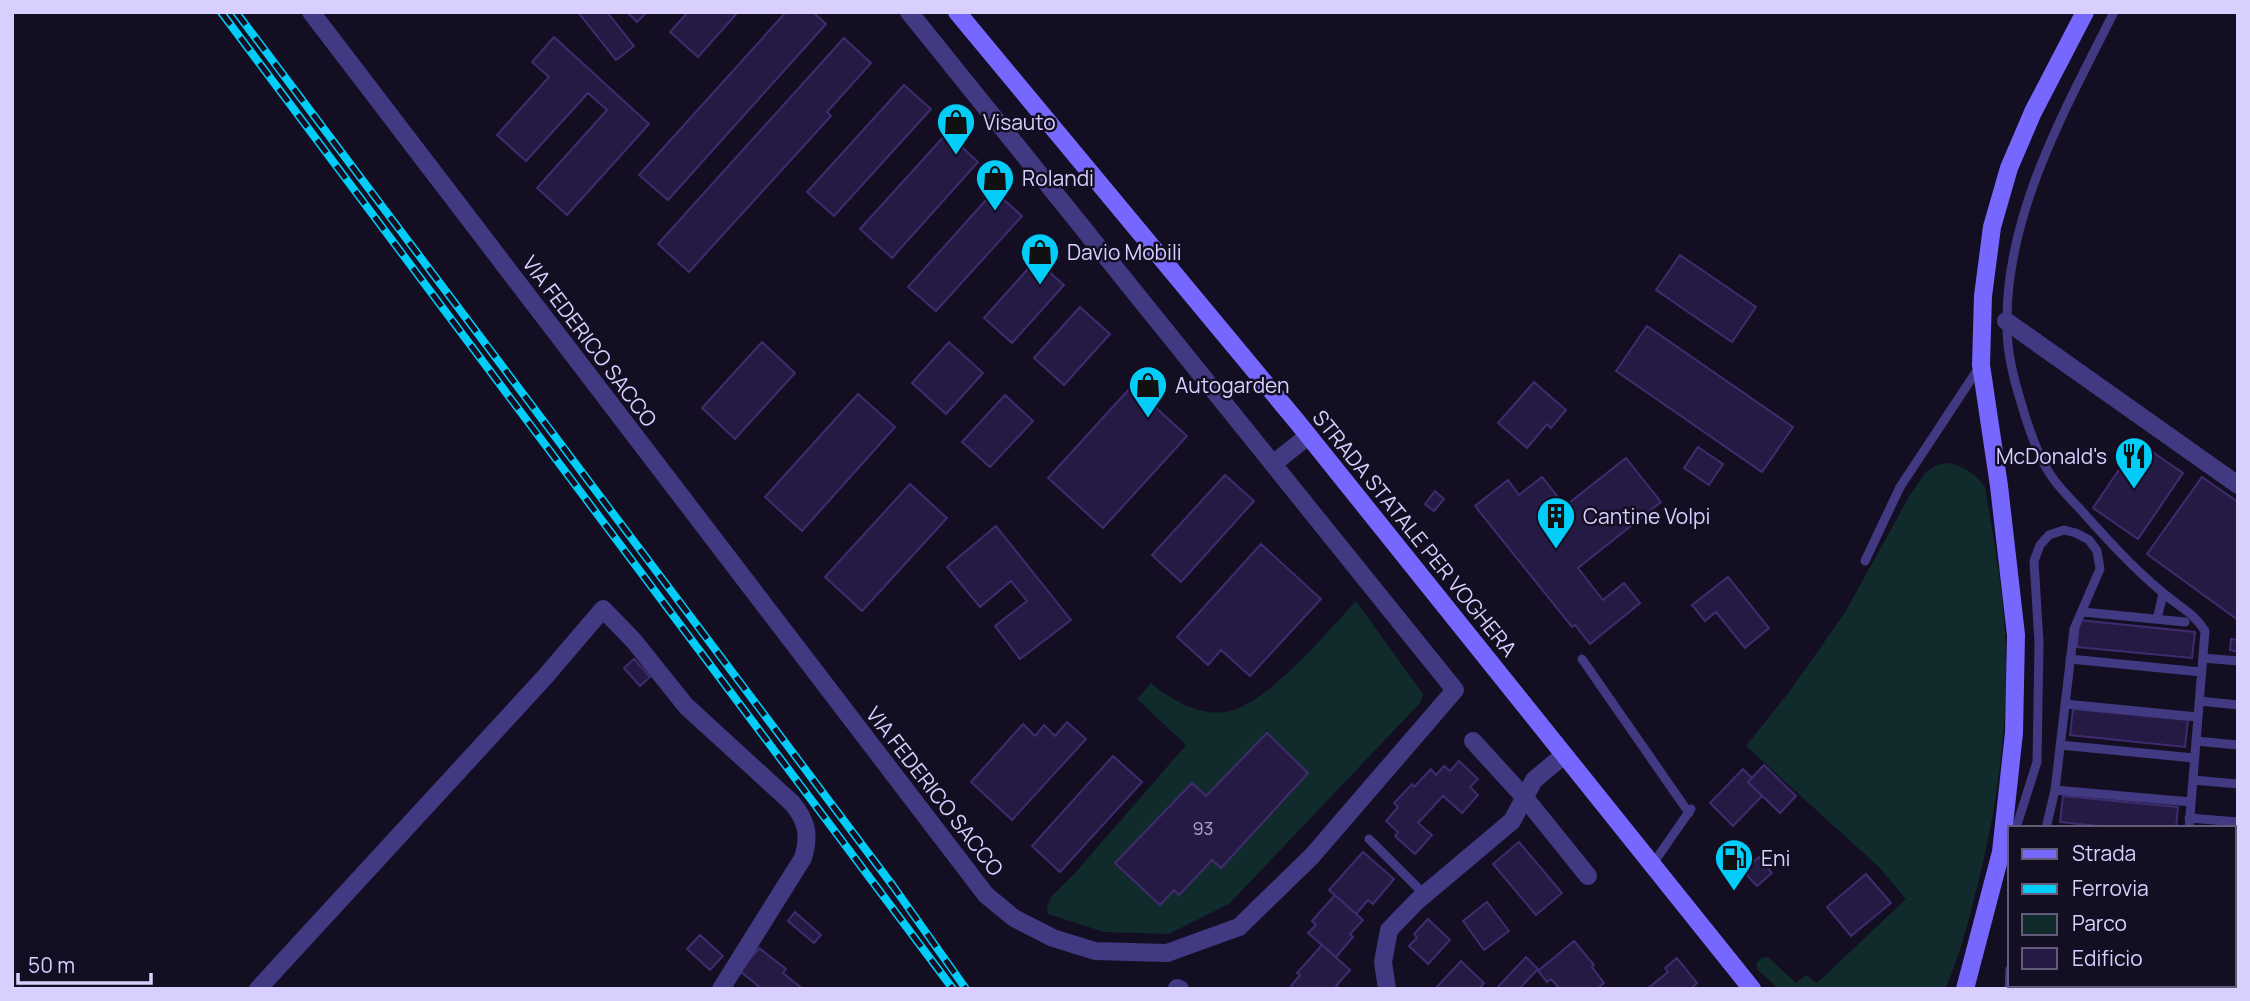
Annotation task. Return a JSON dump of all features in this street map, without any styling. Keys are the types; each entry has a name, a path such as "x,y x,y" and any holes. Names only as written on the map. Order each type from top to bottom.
{"main road":[{"name":"STRADA STATALE PER VOGHERA","path":"957,12 1308,436 1752,989"},
{"path":"1964,985 2005,845 2014,733 2016,635 1999,486 1981,365 1983,296 1990,241 2009,168 2033,113 2085,12"}],"street":[{"name":"VIA FEDERICO SACCO","path":"310,12 986,895 1014,918 1053,939 1095,951 1167,953 1238,927 1312,856 1455,690 909,12"},
{"path":"2006,321 2238,485"},
{"path":"1273,464 1308,436"},
{"path":"258,989 603,609 634,641 691,711 792,803 807,829 803,858 721,989"},
{"path":"1473,741 1525,798 1588,876"},
{"path":"1387,989 1383,962 1389,930 1424,895 1512,821 1534,780 1564,755"}],"lane":[{"path":"2114,12 2065,110 2026,205 2009,281 2006,321 2014,380 2027,421 2051,477 2119,553 2163,594 2196,617 2205,631 2189,823 2238,822"},
{"path":"1865,561 1900,487 1981,365"},
{"path":"2017,826 2037,762 2039,643 2034,561 2040,545 2049,535 2064,530 2089,540 2097,551 2100,569 2074,629 2055,790 2046,826"},
{"path":"2157,619 2163,594"},
{"path":"2083,612 2185,622"},
{"path":"2203,658 2238,661"},
{"path":"1582,659 1690,810 1652,864"},
{"path":"2070,659 2202,672"},
{"path":"2199,701 2238,705"},
{"path":"2065,704 2198,717"},
{"path":"2196,741 2238,745"},
{"path":"2060,745 2194,758"},
{"path":"2193,780 2238,784"},
{"path":"2055,790 2191,802"},
{"path":"1368,839 1424,895"},
{"path":"2086,987 2106,989"}],"green space":[{"path":"1948,463 1969,471 1985,487 2000,579 2006,649 2004,726 1994,807 1959,951 1945,989 1779,989 1758,970 1756,964 1761,958 1768,957 1796,983 1806,975 1817,983 1906,899 1880,868 1746,746 1789,692 1844,614 1910,495 1926,472 1937,465"},
{"path":"1356,601 1423,694 1420,703 1229,904 1169,934 1104,932 1048,914 1047,907 1051,897 1186,745 1137,699 1151,683 1167,695 1195,709 1215,713 1241,707 1259,696 1295,666"}],"building":[{"path":"578,12 607,12 634,46 616,60"},
{"path":"627,12 647,12 637,22"},
{"path":"688,12 738,12 698,57 670,32"},
{"path":"786,12 813,12 826,24 668,200 639,175"},
{"path":"554,37 649,124 567,215 537,188 607,110 588,93 526,161 497,135 549,77 532,62"},
{"path":"844,38 871,63 827,112 831,116 689,272 658,244"},
{"path":"904,85 931,109 834,216 807,192"},
{"path":"947,133 978,162 892,258 860,229"},
{"path":"994,191 1022,216 936,311 908,287"},
{"path":"1680,255 1756,307 1732,342 1656,290"},
{"path":"1036,260 1064,285 1012,343 984,318"},
{"path":"1080,307 1110,334 1064,385 1034,358"},
{"path":"1647,326 1793,427 1762,472 1616,371"},
{"path":"762,342 795,373 735,439 702,408"},
{"path":"949,342 983,373 946,414 912,383"},
{"path":"1534,382 1566,410 1551,428 1547,424 1527,448 1498,423"},
{"path":"1132,386 1187,436 1103,528 1048,478"},
{"path":"858,394 895,427 802,531 765,497"},
{"path":"1005,395 1033,421 990,467 962,442"},
{"path":"2138,442 2183,473 2138,539 2093,508"},
{"path":"1698,447 1723,464 1709,485 1684,468"},
{"name":"Cantine Volpi","path":"1626,458 1661,502 1578,568 1603,600 1624,583 1640,603 1590,644 1575,625 1572,627 1475,506 1508,480 1519,495 1542,477 1565,506"},
{"path":"1225,475 1254,501 1181,582 1152,555"},
{"path":"2202,477 2238,502 2238,620 2147,554"},
{"path":"910,484 947,518 862,611 825,577"},
{"path":"1435,491 1444,499 1434,511 1425,504"},
{"path":"996,526 1071,620 1020,659 995,626 1027,601 1011,581 980,607 947,567"},
{"path":"1261,544 1321,599 1250,676 1221,650 1208,665 1177,637"},
{"path":"1728,577 1769,628 1745,648 1716,612 1705,621 1692,605"},
{"path":"2079,620 2195,632 2192,658 2077,647"},
{"path":"2231,639 2238,640 2238,652 2230,650"},
{"path":"634,659 650,677 640,686 624,668"},
{"path":"2073,709 2188,720 2185,747 2070,735"},
{"path":"1067,722 1086,739 1012,820 971,782 1023,724 1035,736 1044,725 1055,736"},
{"path":"1267,733 1308,773 1221,868 1212,860 1179,895 1174,890 1160,905 1115,863 1192,783 1206,796"},
{"path":"1113,756 1142,782 1060,872 1032,846"},
{"path":"1459,761 1478,779 1470,787 1478,795 1462,813 1443,796 1418,823 1432,835 1415,854 1395,836 1398,832 1386,821 1398,807 1394,803 1431,769 1436,775 1444,766 1450,771"},
{"path":"1764,765 1796,796 1780,813 1748,782"},
{"path":"1743,769 1752,778 1748,782 1762,796 1733,826 1710,803"},
{"path":"2063,796 2178,807 2176,826 2099,826 2060,822"},
{"path":"1519,842 1562,893 1536,915 1493,864"},
{"path":"1363,852 1394,879 1373,904 1368,900 1356,914 1329,890"},
{"path":"1759,857 1772,873 1757,886 1743,871"},
{"path":"1866,874 1891,903 1851,936 1827,907"},
{"path":"1335,895 1363,920 1350,934 1353,937 1336,957 1308,933 1316,925 1312,921"},
{"path":"1487,902 1509,931 1484,950 1463,921"},
{"path":"795,912 821,935 814,943 788,921"},
{"path":"1428,919 1450,940 1428,964 1409,946 1417,938 1414,934"},
{"path":"700,935 723,956 710,970 687,949"},
{"path":"2238,937 2238,989 2211,989 2236,987"},
{"path":"1574,941 1594,965 1592,967 1604,983 1597,989 1560,989 1551,979 1547,982 1538,971"},
{"path":"1322,945 1350,970 1336,986 1339,988 1294,989 1291,986 1300,975 1297,973"},
{"path":"759,948 786,969 783,973 803,989 762,989 740,971"},
{"path":"1526,957 1538,969 1519,989 1496,989"},
{"path":"1677,958 1697,983 1691,989 1647,989 1668,972 1665,968"},
{"path":"1461,961 1484,983 1479,989 1435,989"}],"railway":[{"path":"221,12 953,989"},
{"path":"236,12 893,886 966,989"}],"place":[{"name":"Visauto","path":"956,156"},
{"name":"Rolandi","path":"995,212"},
{"name":"Davio Mobili","path":"1040,286"},
{"name":"Autogarden","path":"1148,419"},
{"name":"McDonald's","path":"2134,490"},
{"name":"Cantine Volpi","path":"1556,550"},
{"name":"Eni","path":"1734,892"}]}
